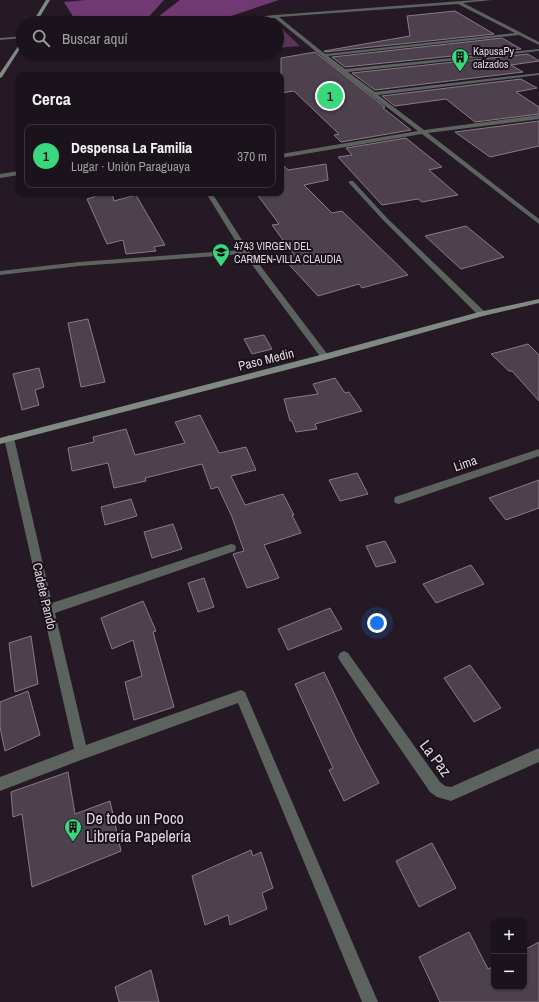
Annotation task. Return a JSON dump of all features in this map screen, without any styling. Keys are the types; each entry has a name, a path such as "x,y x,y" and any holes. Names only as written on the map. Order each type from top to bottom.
{"street":[{"path":"38,16 48,0"},
{"path":"275,16 490,0"},
{"path":"460,3 539,44"},
{"path":"284,23 343,71 539,222"},
{"path":"324,56 519,34"},
{"path":"0,39 16,38"},
{"path":"343,71 539,50"},
{"path":"0,77 16,51"},
{"path":"374,94 539,74"},
{"path":"284,155 423,132 539,117"},
{"path":"0,176 16,173"},
{"path":"351,182 385,219 482,314"},
{"path":"210,196 246,252 325,358"},
{"path":"0,273 79,264 246,252"},
{"name":"Paso Medin","path":"5,439 325,358 482,314 539,301"},
{"name":"Cadete Pando","path":"5,439 48,610 81,753"},
{"name":"Lima","path":"399,500 539,452"},
{"path":"48,610 231,548"},
{"name":"La Paz","path":"344,657 435,787 442,792 451,794 539,755"},
{"path":"0,784 81,753 240,696 370,1002"}],"shaded area":[{"path":"85,0 164,0 149,16 73,16 64,2"},
{"path":"180,0 279,0 231,16 159,16"},
{"path":"284,31 300,46 284,47"}],"building":[{"path":"455,11 494,34 324,51 410,36 407,16"},
{"path":"502,38 521,49 345,67 332,57"},
{"path":"315,52 385,107 383,108 411,130 341,142 334,135 339,134 294,91 284,93 284,72 281,72 281,60 284,60 284,57"},
{"path":"528,54 539,61 511,65 523,72 375,90 352,73"},
{"path":"521,79 537,88 516,92 539,107 539,114 475,122 446,99 395,106 382,96"},
{"path":"539,121 539,146 490,157 455,132"},
{"path":"406,138 442,167 429,170 458,195 422,202 418,199 382,205 338,157 352,155 346,148"},
{"path":"326,164 328,180 304,185 332,213 342,211 408,275 362,288 359,284 318,296 283,258 294,255 272,225 279,224 258,196 284,196 284,166 288,170"},
{"path":"113,196 114,201 137,196 165,245 154,247 156,251 126,254 123,240 107,244 87,199"},
{"path":"466,226 504,257 461,269 425,236"},
{"path":"88,319 105,382 81,387 68,323"},
{"path":"264,335 272,349 252,354 244,339"},
{"path":"528,344 539,355 539,401 512,371 509,371 491,354"},
{"path":"39,368 44,387 35,390 39,405 22,410 13,374"},
{"path":"335,378 345,393 349,392 362,411 315,424 317,429 296,432 292,421 290,421 284,399 318,394 313,384"},
{"path":"200,415 219,453 246,447 256,470 231,476 245,505 283,494 294,515 292,515 301,533 264,545 279,578 247,588 233,554 244,551 232,517 218,487 211,489 202,464 145,478 146,481 114,488 108,463 72,471 68,448 94,442 93,437 126,429 135,455 185,443 175,422"},
{"path":"357,473 368,494 340,501 329,480"},
{"path":"539,480 539,508 506,520 489,498"},
{"path":"131,499 137,516 105,525 101,507"},
{"path":"173,524 182,549 152,558 144,532"},
{"path":"385,541 396,562 376,567 366,546"},
{"path":"471,565 484,584 436,603 423,584"},
{"path":"204,578 214,607 198,612 188,583"},
{"path":"143,601 156,631 153,632 174,707 134,720 125,682 142,676 133,640 112,649 101,618"},
{"path":"330,608 342,629 288,650 278,629"},
{"path":"31,636 38,684 15,692 9,643"},
{"path":"470,665 501,708 474,722 444,678"},
{"path":"324,672 356,740 379,783 344,801 329,770 333,768 295,684"},
{"path":"28,691 40,735 5,751 0,727 0,702"},
{"name":"De todo un Poco Librería Papelería","path":"68,772 75,814 110,801 121,851 32,887 22,814 13,817 11,792"},
{"path":"432,843 456,888 419,907 396,861"},
{"path":"251,850 253,856 261,852 273,888 262,893 267,909 230,925 228,915 205,925 192,876"},
{"path":"469,932 488,969 491,968 491,990 527,990 527,948 539,942 539,1002 440,1002 419,957"},
{"path":"151,970 159,1002 119,1002 115,987"}],"place":[{"name":"KapusaPy calzados","path":"460,72"},
{"name":"Despensa La Familia","path":"330,96"},
{"name":"4743 VIRGEN DEL CARMEN-VILLA CLAUDIA","path":"221,267"},
{"name":"De todo un Poco Librería Papelería","path":"73,842"}]}
